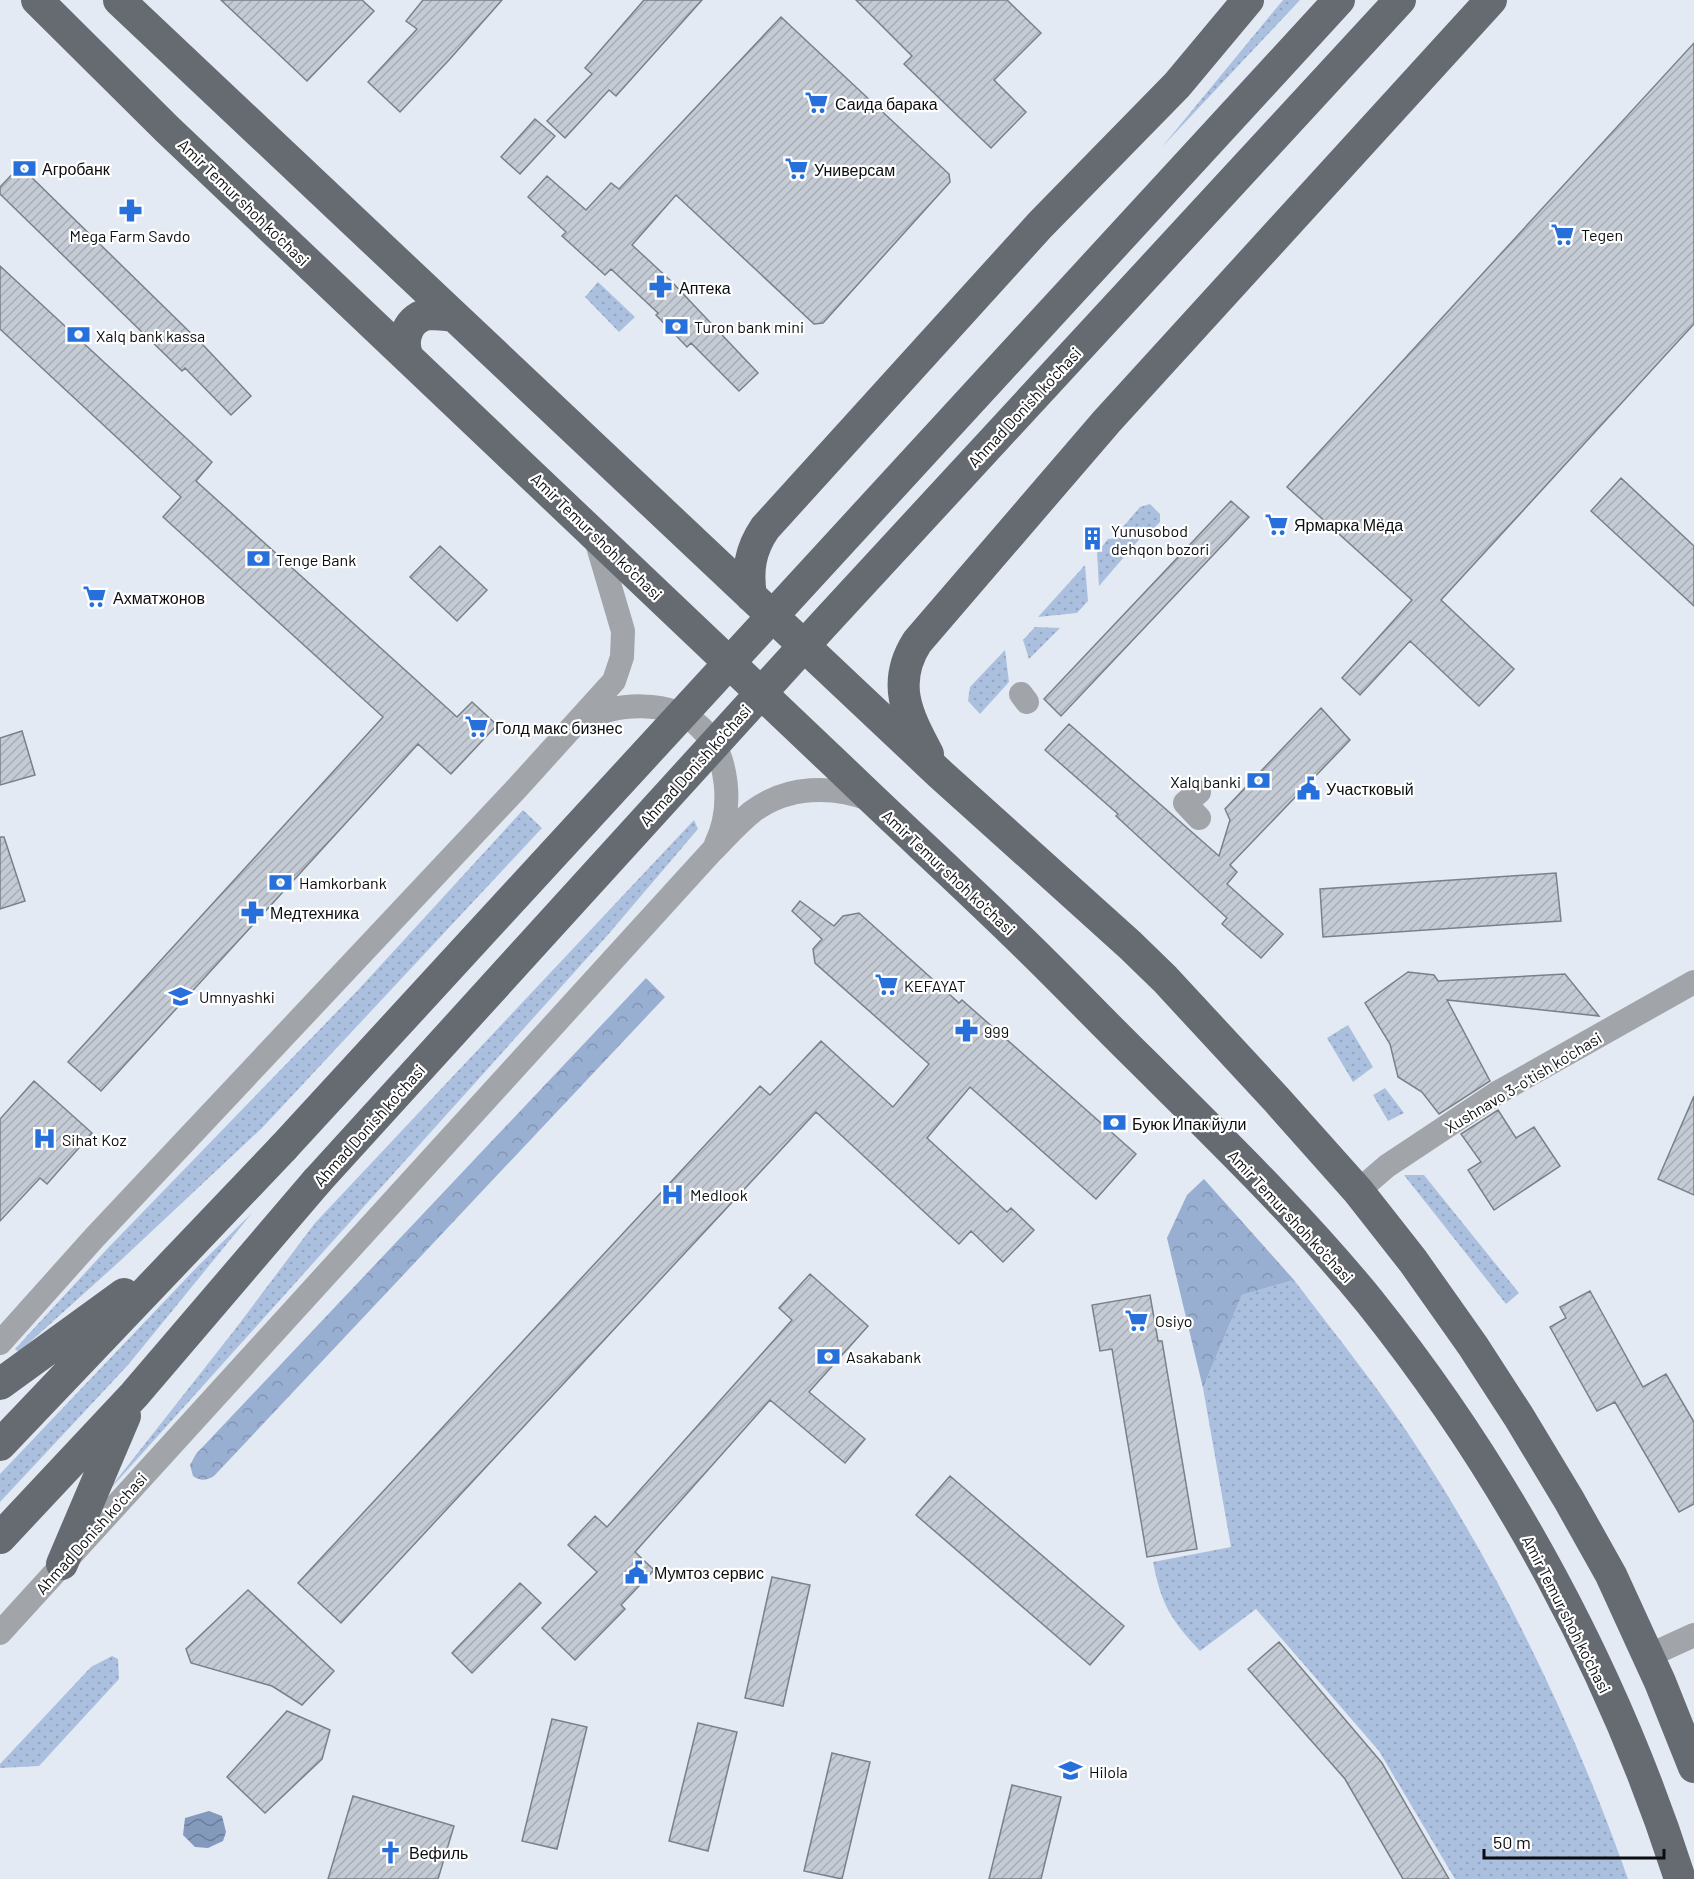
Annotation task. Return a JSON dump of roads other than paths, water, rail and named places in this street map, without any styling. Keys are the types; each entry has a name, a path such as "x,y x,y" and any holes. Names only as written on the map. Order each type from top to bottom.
{"main road":[{"name":"Amir Temur shoh ko'chasi","path":"37,0 160,122 1023,942 1221,1139 1319,1244 1369,1302 1417,1365 1509,1503 1564,1602 1602,1677 1636,1759 1680,1879"},
{"path":"120,0 939,773 1165,979 1278,1100 1358,1191 1419,1271 1473,1346 1519,1417 1611,1575 1648,1656 1694,1767"},
{"path":"751,596 748,578 750,560 755,543 765,528 1040,225 1177,85 1248,0"},
{"path":"0,1445 283,1148 1339,0"},
{"name":"Ahmad Donish ko'chasi","path":"0,1538 134,1395 317,1181 830,617 1400,0"},
{"path":"939,773 917,733 903,695 904,673 917,642 1107,421 1491,0"},
{"path":"408,357 404,348 404,337 417,318 429,314 454,316"},
{"path":"0,1384 191,1246"},
{"path":"62,1564 134,1395"}],"street":[{"path":"0,1343 94,1238 614,681 622,657 623,631 595,534"},
{"path":"567,733 595,714 627,706 645,706 665,710 684,716 700,726 718,756 726,789 725,821 712,851"},
{"name":"Ahmad Donish ko'chasi","path":"0,1633 712,851 751,813 780,796 794,792 843,791 873,800"},
{"path":"1199,792 1185,804 1199,818"},
{"name":"Xushnavo 3-o'tish ko'chasi","path":"1358,1191 1387,1166 1497,1093 1694,982"},
{"path":"1648,1656 1694,1635"}],"water":[{"path":"209,1811 222,1816 226,1832 223,1841 208,1848 195,1847 183,1835 185,1818"}],"place":[{"name":"Саида барака","path":"817,103"},
{"name":"Агробанк","path":"24,168"},
{"name":"Универсам","path":"796,169"},
{"name":"Mega Farm Savdo","path":"130,210"},
{"name":"Tegen","path":"1563,234"},
{"name":"Аптека","path":"661,287"},
{"name":"Turon bank mini","path":"676,326"},
{"name":"Xalq bank kassa","path":"78,335"},
{"name":"Ярмарка Мёда","path":"1276,524"},
{"name":"Yunusobod dehqon bozori","path":"1093,539"},
{"name":"Tenge Bank","path":"258,559"},
{"name":"Ахматжонов","path":"95,597"},
{"name":"Голд макс бизнес","path":"477,727"},
{"name":"Xalq banki","path":"1259,781"},
{"name":"Участковый","path":"1308,788"},
{"name":"Hamkorbank","path":"281,882"},
{"name":"Медтехника","path":"252,912"},
{"name":"KEFAYAT","path":"886,985"},
{"name":"Umnyashki","path":"181,996"},
{"name":"999","path":"966,1031"},
{"name":"Буюк Ипак йули","path":"1114,1123"},
{"name":"Sihat Koz","path":"44,1139"},
{"name":"Medlook","path":"672,1194"},
{"name":"Osiyo","path":"1137,1320"},
{"name":"Asakabank","path":"828,1356"},
{"name":"Мумтоз сервис","path":"636,1572"},
{"name":"Hilola","path":"1071,1771"},
{"name":"Вефиль","path":"391,1852"}]}
